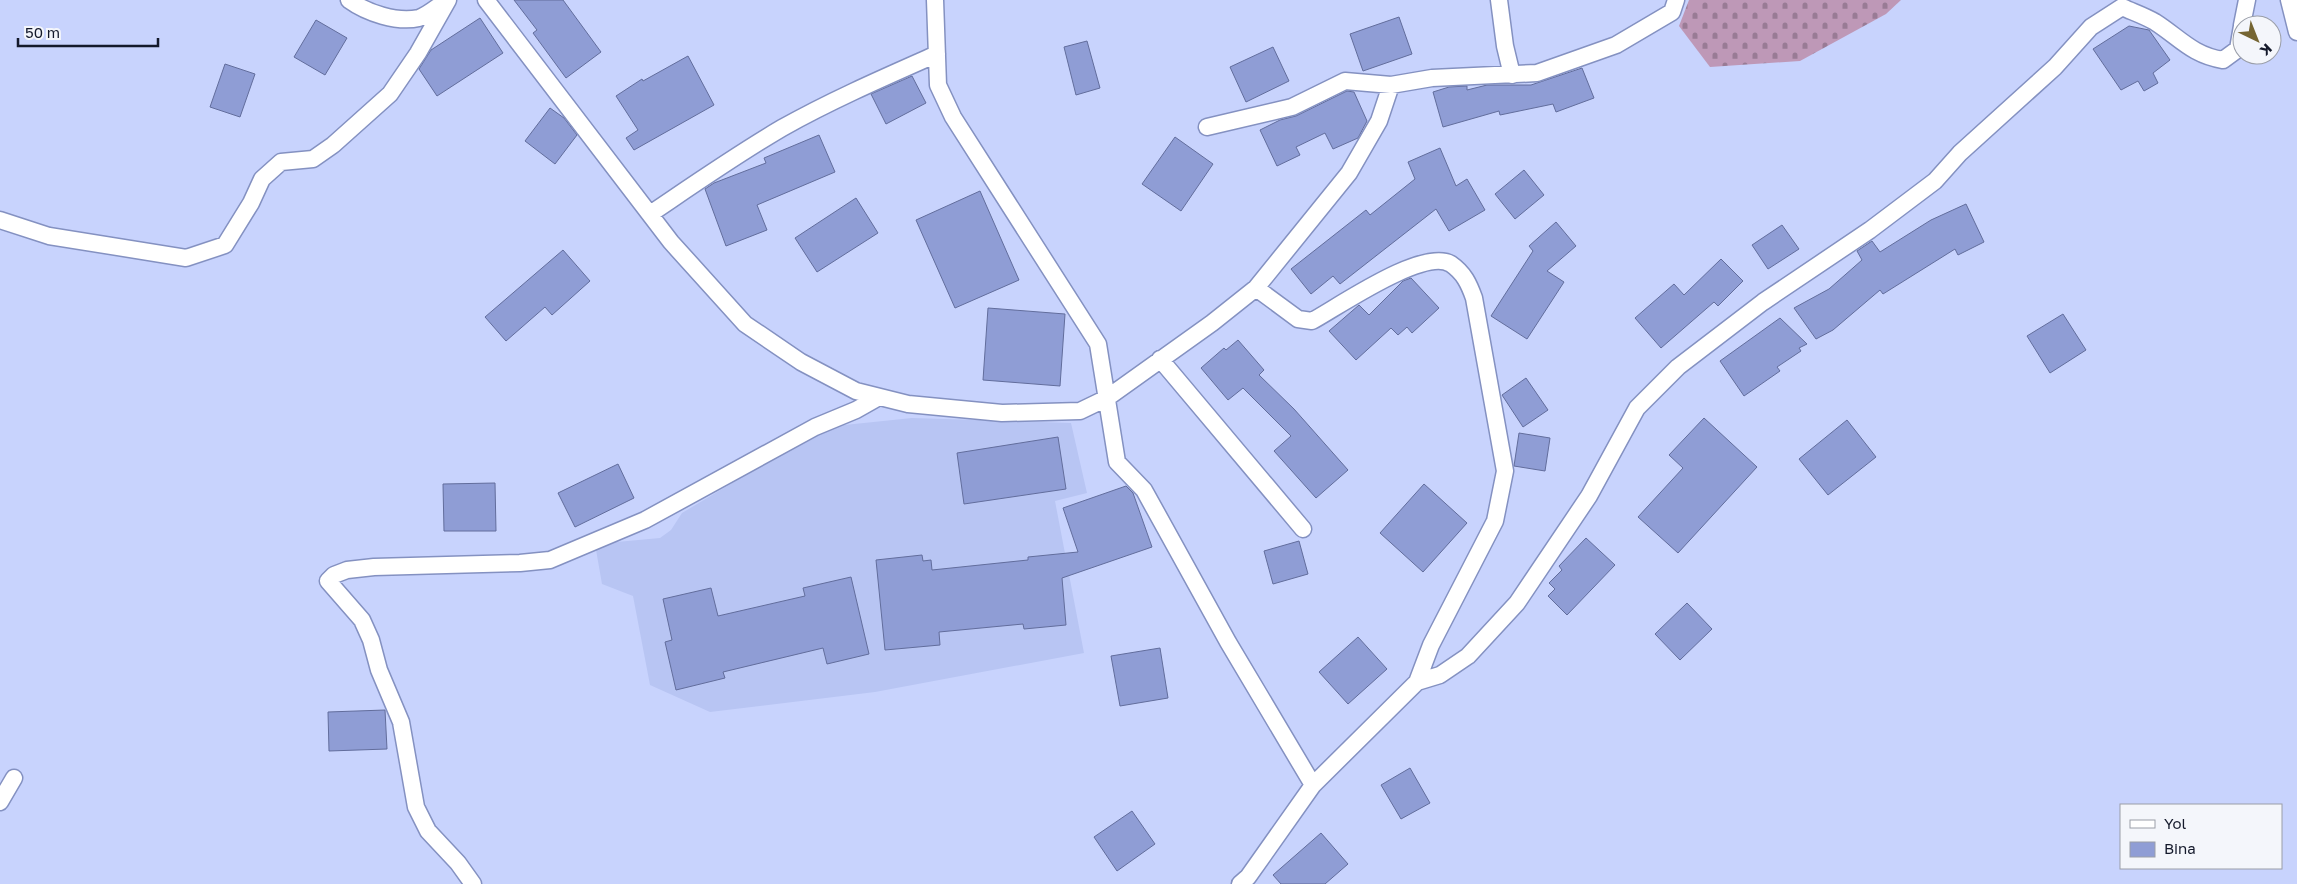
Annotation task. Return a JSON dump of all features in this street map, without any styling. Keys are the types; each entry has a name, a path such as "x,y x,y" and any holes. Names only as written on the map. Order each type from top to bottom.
{"street":[{"path":"349,0 360,8 395,18 420,18 448,0"},
{"path":"0,220 49,236 186,258 224,245 250,203 262,178 281,162 313,159 390,94 418,53 448,0"},
{"path":"486,0 671,242 745,324 801,362 856,391 908,404 1002,413 1080,411 1107,398 1212,323 1256,288 1349,173 1379,121 1391,85"},
{"path":"935,0 938,85 953,117 1098,344 1117,462 1144,490 1228,642 1313,785"},
{"path":"1499,0 1505,46 1512,74"},
{"path":"1207,127 1292,107 1345,81 1391,85 1432,78 1537,73 1616,45 1672,12 1676,0"},
{"path":"2244,15 2247,0"},
{"path":"2289,0 2297,32"},
{"path":"1417,682 1440,675 1468,656 1517,603 1589,496 1637,408 1678,367 1763,302 1870,230 1935,182 1960,153 2055,67 2091,27 2122,7 2154,22 2191,50 2209,58 2224,60 2232,54"},
{"path":"650,214 741,152 783,128 881,78 937,54"},
{"path":"1240,884 1248,877 1313,785 1417,682 1431,645 1494,521 1505,471 1474,298 1466,277 1450,263 1426,261 1388,276 1312,321 1298,319 1256,288"},
{"path":"1160,359 1303,529"},
{"path":"473,884 458,863 428,831 416,807 401,722 379,670 371,640 362,620 328,581 334,575 347,570 374,567 520,564 550,560 645,520 815,427 856,410 879,397"},
{"path":"0,802 14,778"}],"shaded area":[{"path":"912,418 1071,423 1087,493 1055,501 1084,653 875,692 710,712 650,685 633,596 602,584 595,544 660,538 671,530 682,513 764,464 835,426"}],"green space":[{"path":"1689,0 1901,0 1886,14 1800,61 1710,67 1679,26"}],"building":[{"path":"514,0 563,0 601,52 566,78 533,33 537,30"},
{"path":"1399,17 1412,54 1363,71 1350,34"},
{"path":"480,18 503,53 437,96 419,69 431,50"},
{"path":"316,20 347,38 325,75 294,57"},
{"path":"2129,26 2149,30 2170,60 2153,73 2158,83 2144,91 2138,81 2121,90 2093,49"},
{"path":"1087,41 1100,88 1076,95 1064,47"},
{"path":"1273,47 1289,81 1246,102 1230,67"},
{"path":"688,56 714,105 634,150 626,138 638,130 616,96 642,79 643,81"},
{"path":"225,64 255,74 240,117 210,107"},
{"path":"1582,68 1594,98 1556,112 1553,104 1500,115 1499,111 1443,127 1433,92 1449,87 1467,86 1467,90 1487,85 1531,85"},
{"path":"912,76 926,103 886,124 871,94"},
{"path":"1347,91 1354,92 1367,121 1358,138 1333,149 1325,133 1296,147 1300,155 1277,166 1260,130 1280,120 1296,116"},
{"path":"550,108 564,118 577,135 555,164 525,141"},
{"path":"819,135 835,172 757,205 767,230 726,246 705,189 714,183 766,163 764,158"},
{"path":"1175,137 1213,164 1181,211 1142,184"},
{"path":"1440,148 1456,186 1467,179 1485,210 1449,231 1436,209 1340,284 1333,276 1311,294 1291,269 1366,210 1370,215 1415,179 1408,162"},
{"path":"1524,170 1544,195 1515,219 1495,194"},
{"path":"980,191 1019,280 955,308 916,220"},
{"path":"856,198 878,233 817,272 795,238"},
{"path":"1966,204 1984,242 1958,255 1955,249 1883,294 1880,290 1833,330 1816,339 1794,308 1829,289 1862,260 1857,251 1872,241 1880,252 1931,220"},
{"path":"1556,222 1576,246 1547,271 1564,282 1527,339 1491,316 1533,251 1529,246"},
{"path":"1782,225 1799,249 1768,269 1752,245"},
{"path":"563,250 590,281 552,315 545,307 506,341 485,317"},
{"path":"1721,259 1743,281 1718,306 1714,302 1661,348 1635,318 1674,284 1684,295"},
{"path":"1411,278 1439,308 1412,333 1407,327 1398,335 1391,328 1356,360 1329,331 1359,305 1369,315 1403,281"},
{"path":"988,308 1065,314 1060,386 983,380"},
{"path":"2063,314 2086,350 2050,373 2027,336"},
{"path":"1780,318 1807,344 1799,348 1801,351 1777,367 1780,371 1744,396 1720,361"},
{"path":"1238,340 1264,370 1259,375 1294,409 1348,470 1316,498 1274,451 1291,436 1243,388 1228,400 1201,368 1224,348 1226,350"},
{"path":"1526,378 1548,410 1523,427 1502,395"},
{"path":"1704,418 1757,467 1678,553 1638,517 1683,468 1669,455"},
{"path":"1847,420 1876,457 1828,495 1799,459"},
{"path":"1519,433 1550,438 1545,471 1514,466"},
{"path":"1058,437 1066,489 964,504 957,453"},
{"path":"618,464 634,498 575,527 558,493"},
{"path":"495,483 496,531 444,531 443,484"},
{"path":"1424,484 1467,523 1423,572 1380,533"},
{"path":"1126,486 1133,493 1152,547 1062,578 1066,625 1024,629 1023,624 939,632 940,645 885,650 876,560 922,555 923,561 931,560 932,570 1028,560 1028,557 1078,552 1063,508"},
{"path":"1586,538 1615,565 1567,615 1548,596 1555,589 1549,583 1562,570 1559,566"},
{"path":"1299,541 1308,574 1273,584 1264,551"},
{"path":"851,577 869,654 827,664 823,648 723,672 725,678 676,690 665,642 672,640 663,599 711,588 718,616 805,596 803,588"},
{"path":"1687,603 1712,629 1680,660 1655,634"},
{"path":"1358,637 1387,669 1348,704 1319,672"},
{"path":"1160,648 1168,698 1120,706 1111,656"},
{"path":"385,710 387,749 329,751 328,712"},
{"path":"1410,768 1430,803 1401,819 1381,785"},
{"path":"1132,811 1155,844 1117,871 1094,837"},
{"path":"1321,833 1348,864 1325,884 1281,884 1273,875"}]}
